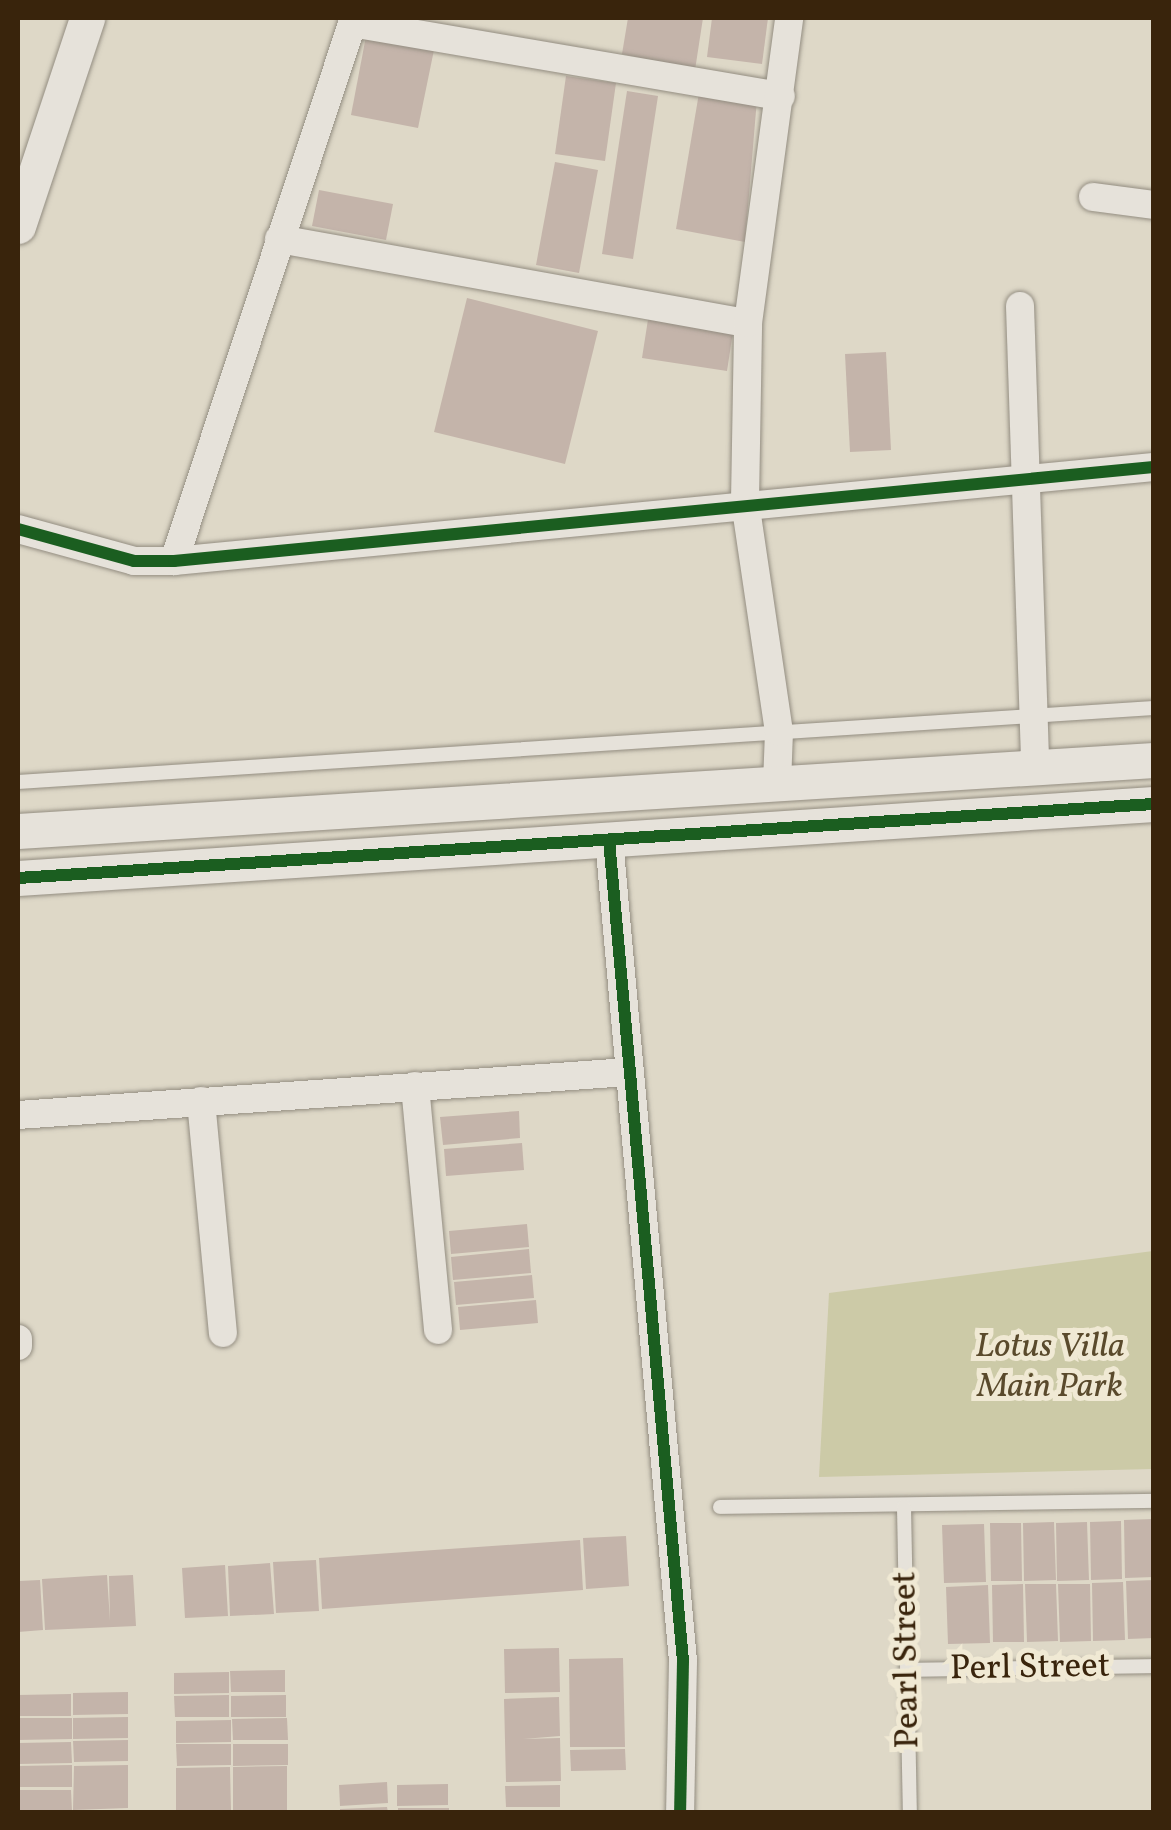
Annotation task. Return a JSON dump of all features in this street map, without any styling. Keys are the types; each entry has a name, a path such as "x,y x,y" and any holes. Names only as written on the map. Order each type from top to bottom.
{"street":[{"path":"18,226 88,18"},
{"path":"777,784 779,732 745,501 748,323 790,18"},
{"path":"174,561 353,20 781,96"},
{"path":"1093,197 1154,205"},
{"path":"280,239 748,323"},
{"path":"1020,306 1021,478 1034,768"},
{"path":"18,529 134,561 174,561 745,501 1154,467"},
{"path":"18,831 1154,760"},
{"path":"18,878 1154,804"},
{"path":"608,840 628,1072 661,1368 684,1661 680,1812"},
{"path":"18,1116 628,1072"},
{"path":"416,1086 438,1330"},
{"path":"201,1101 223,1334"}],"lane":[{"path":"18,782 1154,708"},
{"path":"720,1506 904,1507 1154,1501"},
{"name":"Pearl Street","path":"904,1507 910,1812"},
{"name":"Perl Street","path":"907,1670 1154,1666"}],"green space":[{"name":"Lotus Villa Main Park","path":"1153,1251 1153,1469 819,1477 829,1293"}],"building":[{"path":"628,18 703,18 695,70 622,54"},
{"path":"712,18 768,18 762,64 707,57"},
{"path":"367,31 435,45 418,128 351,115"},
{"path":"566,76 616,83 605,161 555,154"},
{"path":"627,91 658,96 633,259 602,254"},
{"path":"699,93 757,99 745,242 676,229"},
{"path":"555,162 598,170 579,273 536,265"},
{"path":"319,190 393,204 386,240 312,226"},
{"path":"467,298 598,331 565,464 434,432"},
{"path":"649,313 734,325 727,371 642,358"},
{"path":"886,352 891,450 850,452 845,354"},
{"path":"519,1111 520,1138 443,1145 440,1117"},
{"path":"522,1143 524,1170 446,1176 444,1149"},
{"path":"527,1224 529,1247 451,1254 449,1231"},
{"path":"529,1249 531,1273 453,1280 451,1257"},
{"path":"532,1275 534,1298 456,1305 454,1282"},
{"path":"536,1300 538,1323 460,1330 458,1307"},
{"path":"1154,1519 1154,1577 1125,1578 1124,1520"},
{"path":"1121,1521 1122,1579 1091,1580 1090,1522"},
{"path":"1054,1522 1056,1580 1024,1581 1023,1523"},
{"path":"1087,1522 1089,1580 1057,1581 1056,1523"},
{"path":"990,1523 1021,1523 1022,1581 991,1581"},
{"path":"984,1524 986,1582 944,1583 942,1525"},
{"path":"626,1536 629,1586 586,1589 583,1538"},
{"path":"580,1540 583,1590 322,1609 319,1558"},
{"path":"316,1560 319,1611 276,1613 273,1562"},
{"path":"270,1563 274,1614 230,1616 228,1566"},
{"path":"225,1565 228,1616 185,1618 182,1568"},
{"path":"107,1575 110,1621 109,1576 133,1575 136,1626 45,1630 42,1579"},
{"path":"40,1580 43,1630 18,1632 18,1581"},
{"path":"1154,1580 1154,1638 1128,1639 1126,1581"},
{"path":"1123,1582 1125,1640 1093,1641 1092,1583"},
{"path":"1023,1584 1024,1642 993,1642 992,1585"},
{"path":"1025,1584 1056,1584 1058,1641 1027,1642"},
{"path":"1058,1584 1090,1584 1091,1641 1060,1642"},
{"path":"988,1585 990,1643 948,1644 946,1587"},
{"path":"559,1648 560,1692 505,1693 504,1649"},
{"path":"623,1658 625,1747 570,1747 569,1659"},
{"path":"285,1670 285,1692 231,1692 230,1671"},
{"path":"229,1672 229,1693 174,1694 174,1673"},
{"path":"128,1692 128,1714 73,1715 73,1693"},
{"path":"71,1694 71,1716 18,1716 18,1695"},
{"path":"229,1695 229,1717 175,1717 174,1696"},
{"path":"286,1695 286,1717 231,1717 231,1696"},
{"path":"559,1697 560,1736 523,1739 560,1738 561,1781 506,1782 504,1699"},
{"path":"128,1717 128,1738 73,1739 73,1718"},
{"path":"18,1718 72,1718 72,1739 18,1740"},
{"path":"287,1718 288,1740 233,1740 232,1719"},
{"path":"231,1720 231,1742 176,1743 176,1721"},
{"path":"128,1740 128,1761 74,1762 73,1741"},
{"path":"71,1742 72,1763 18,1764 18,1743"},
{"path":"176,1744 231,1744 231,1765 177,1766"},
{"path":"233,1744 288,1744 288,1765 233,1766"},
{"path":"625,1749 626,1770 571,1771 570,1750"},
{"path":"72,1765 72,1787 18,1787 18,1766"},
{"path":"128,1765 128,1808 73,1810 74,1766"},
{"path":"287,1766 287,1812 233,1812 233,1767"},
{"path":"230,1767 231,1811 176,1812 176,1768"},
{"path":"387,1782 388,1803 340,1806 339,1785"},
{"path":"448,1784 448,1805 397,1806 397,1785"},
{"path":"560,1785 560,1807 506,1807 505,1786"},
{"path":"18,1790 71,1790 72,1811 18,1812"},
{"path":"387,1807 388,1812 340,1812 340,1809"},
{"path":"398,1808 449,1808 449,1812 398,1812"}],"cycle path":[{"path":"18,529 134,561 174,561 1154,467"},
{"path":"18,878 1154,804"},
{"path":"609,840 683,1661 680,1812"}]}
